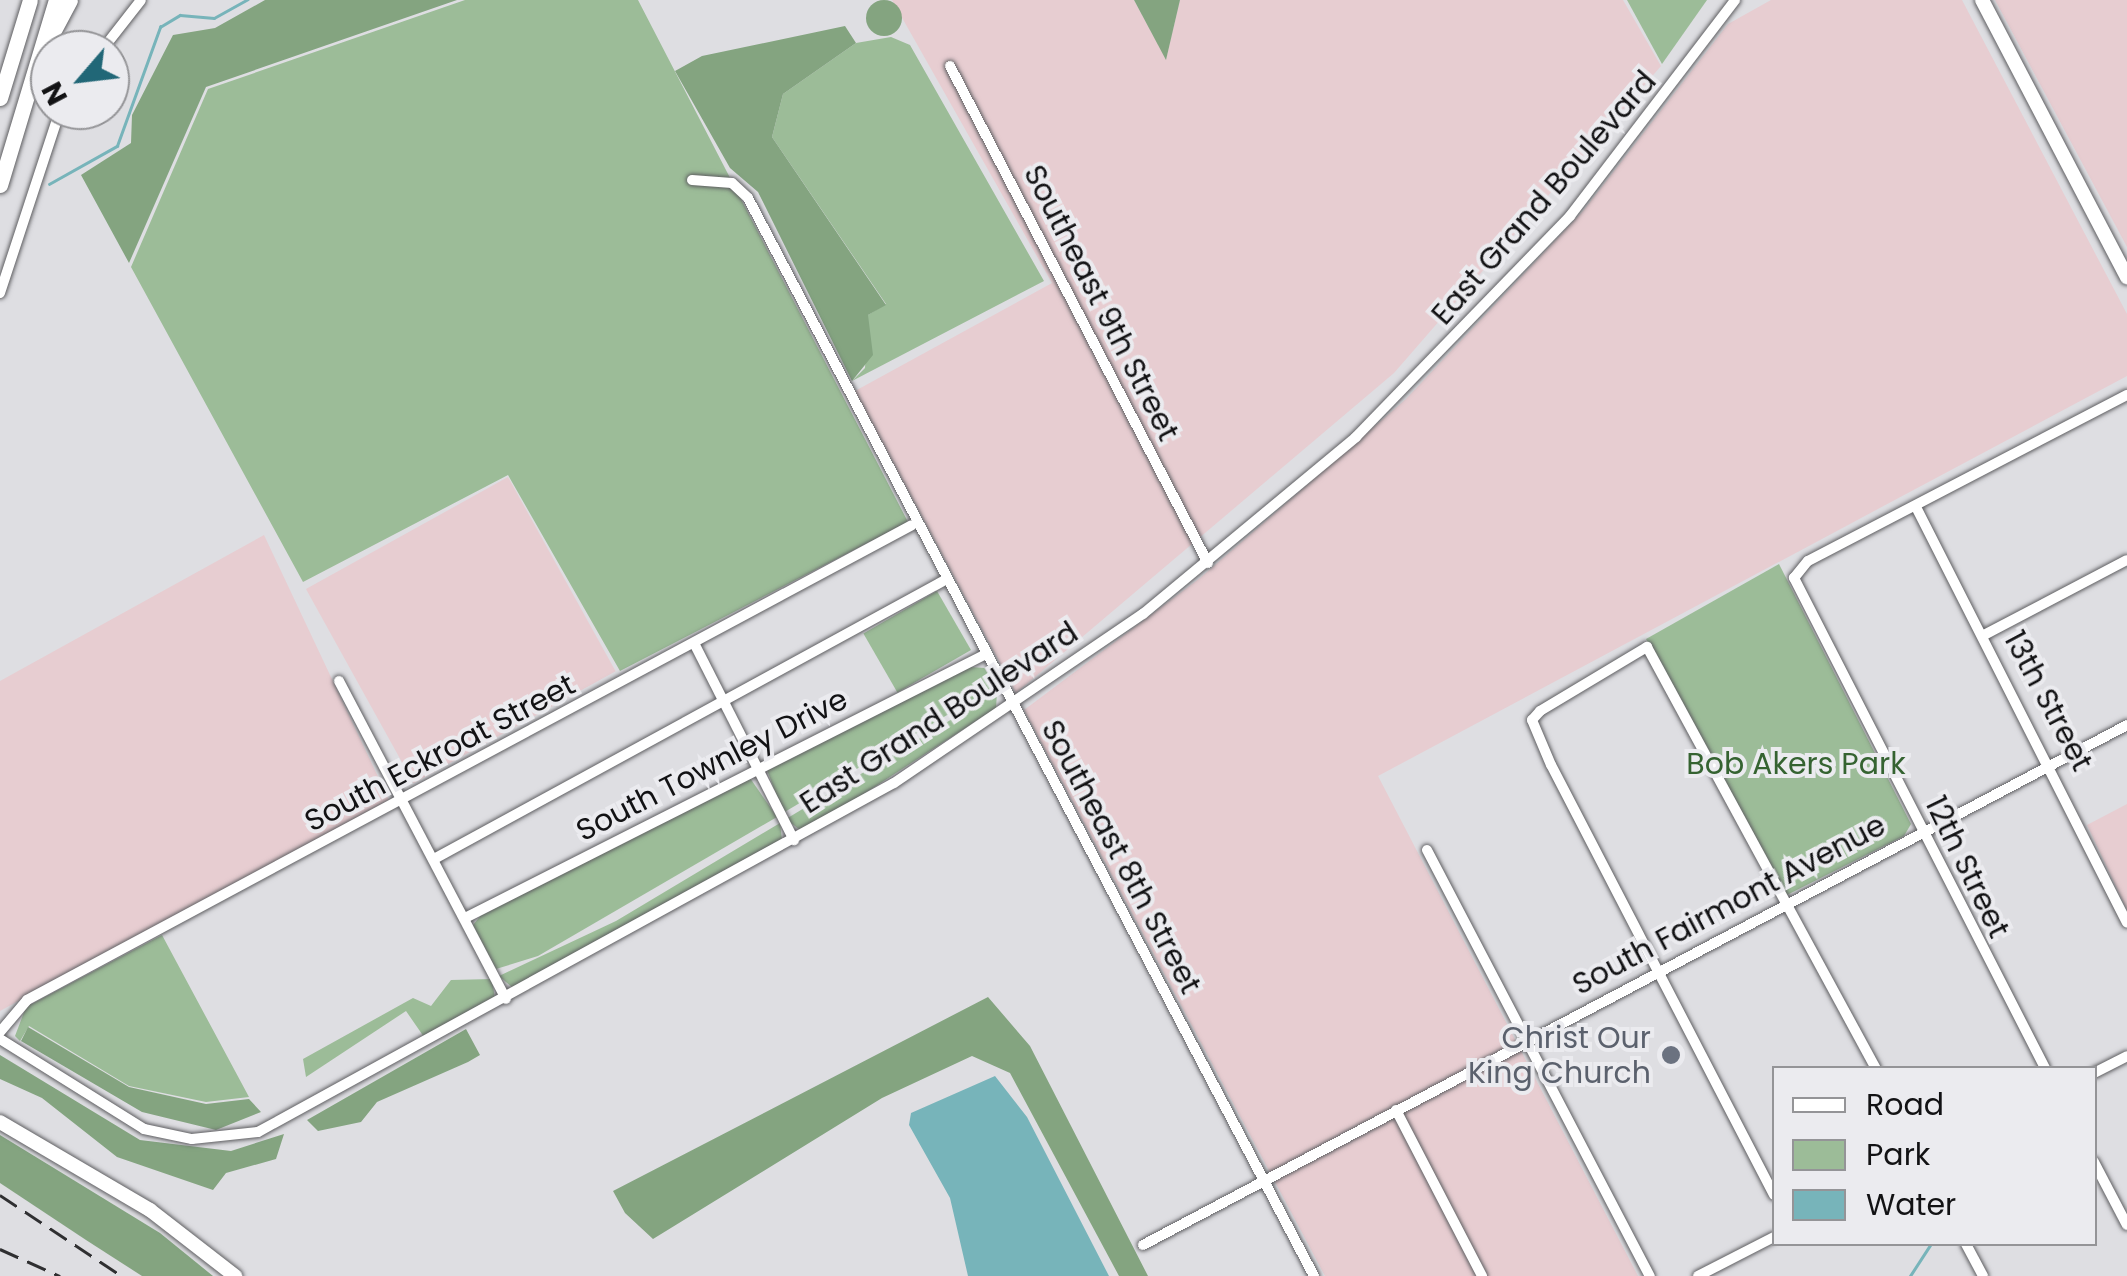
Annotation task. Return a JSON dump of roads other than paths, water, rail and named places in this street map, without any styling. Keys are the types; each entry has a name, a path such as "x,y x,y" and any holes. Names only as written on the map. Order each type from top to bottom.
{"highway":[{"path":"0,79 19,0"},
{"path":"0,98 30,0"},
{"path":"48,30 56,0"},
{"path":"54,30 70,0"},
{"path":"0,185 30,89"}],"main road":[{"path":"1982,0 2127,276"},
{"path":"0,1122 150,1210 235,1276"}],"street":[{"path":"118,30 141,0"},
{"name":"East Grand Boulevard","path":"0,1036 128,1123 220,1139 296,1117 794,840 1012,707 1208,563 1356,437 1503,292 1735,0"},
{"name":"Southeast 9th Street","path":"950,66 1208,563"},
{"path":"0,292 53,130"},
{"name":"Southeast 8th Street","path":"692,180 732,183 748,198 912,525 945,580 1314,1276"},
{"path":"1916,507 2127,395"},
{"name":"12th Street","path":"1916,507 1808,561 1794,578 1919,833 2044,1066"},
{"name":"13th Street","path":"1916,507 2053,764 2127,923"},
{"name":"South Eckroat Street","path":"0,1036 27,1000 695,645 912,525"},
{"path":"1984,635 2127,560"},
{"path":"434,859 945,580"},
{"path":"695,645 794,840"},
{"path":"1772,1191 1550,765 1532,720 1540,711 1647,648 1875,1066"},
{"name":"South Townley Drive","path":"465,918 982,656"},
{"path":"339,681 506,999"},
{"name":"South Fairmont Avenue","path":"1144,1245 2127,725"},
{"path":"1427,850 1650,1276"},
{"path":"2097,1071 2127,1056"},
{"path":"1396,1110 1482,1276"},
{"path":"2097,1168 2127,1225"},
{"path":"1698,1276 1772,1238"},
{"path":"1967,1246 1983,1276"}],"water":[{"path":"995,1076 1027,1117 1109,1276 968,1276 950,1198 909,1125 911,1113"}],"waterway":[{"path":"49,184 117,146 160,27 180,15 214,18 247,0"},
{"path":"1910,1276 1930,1246"}],"railway":[{"path":"0,1195 122,1276"},
{"path":"0,1249 60,1276"}],"place":[{"name":"Christ Our King Church","path":"1671,1055"}],"park label":[{"name":"Bob Akers Park","path":"1796,764"}]}
